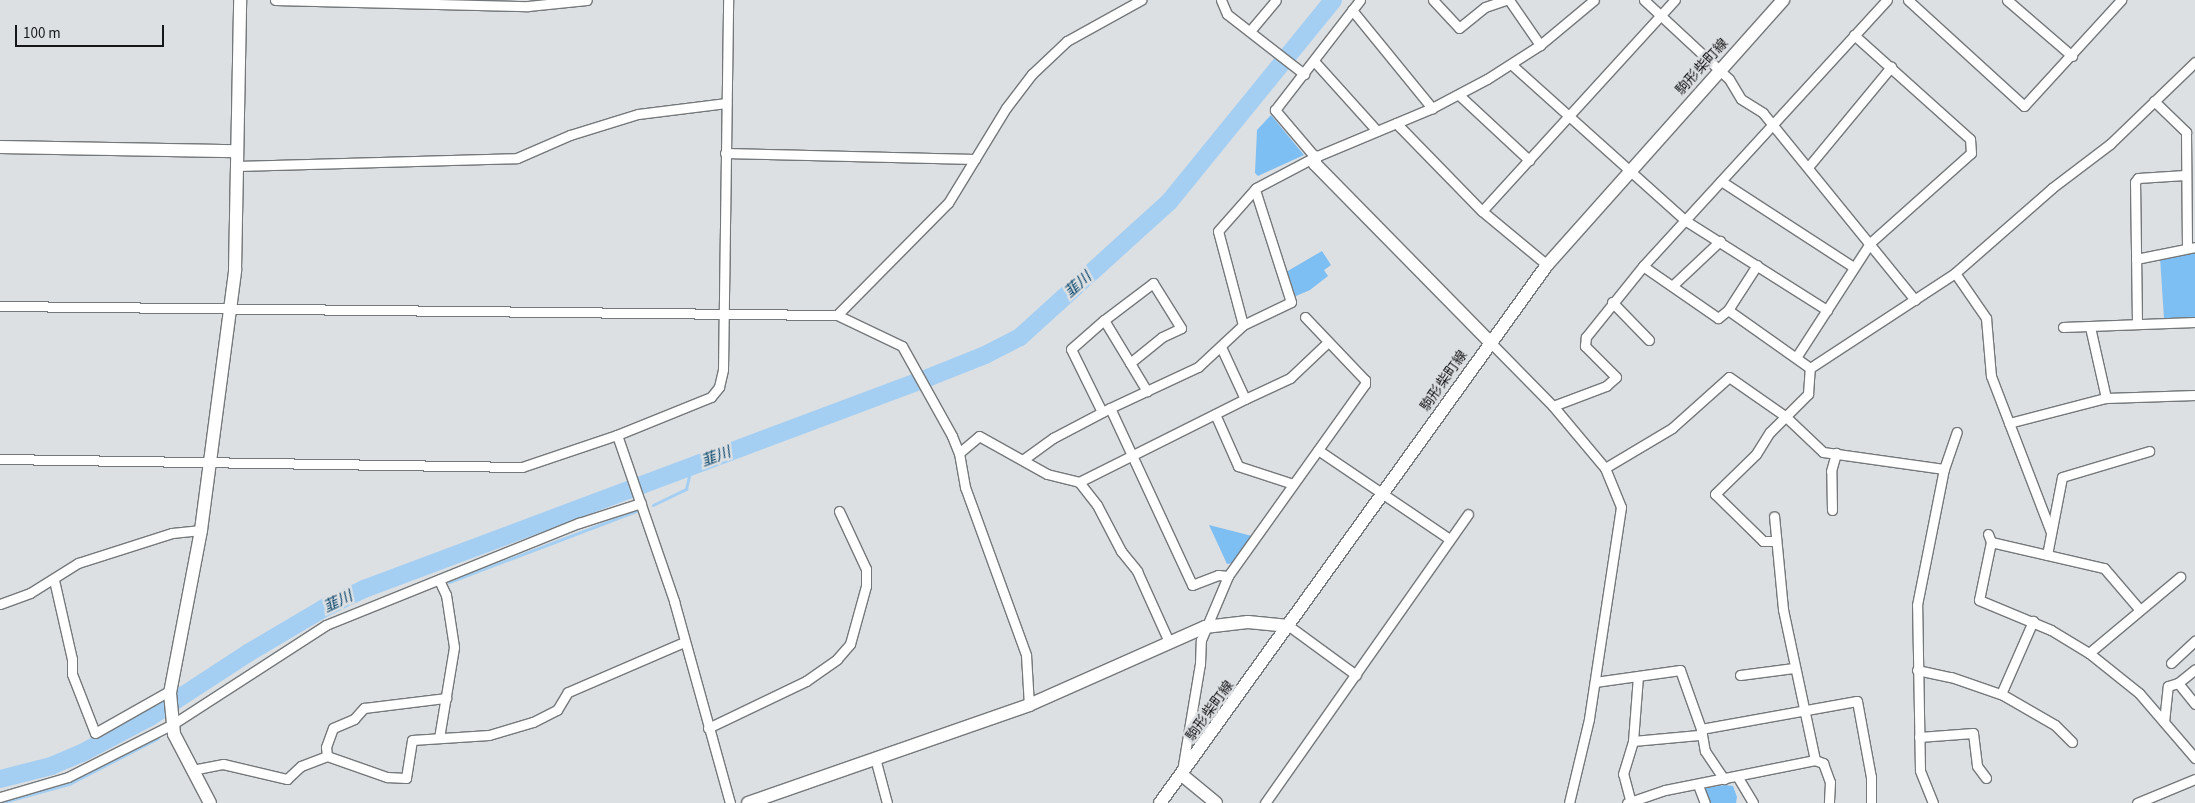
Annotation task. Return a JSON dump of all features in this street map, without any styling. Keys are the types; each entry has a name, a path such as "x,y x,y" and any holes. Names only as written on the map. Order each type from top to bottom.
{"street":[{"path":"210,803 174,734 171,692 201,530 236,254 240,0"},
{"path":"275,0 528,6 587,0"},
{"path":"0,459 513,468 539,464 706,400 716,392 723,369 728,0"},
{"path":"837,315 948,203 1006,108 1032,74 1067,41 1141,0"},
{"path":"1221,0 1226,14 1278,51 1304,74"},
{"path":"1250,31 1276,0"},
{"path":"1360,0 1275,110 1315,157 1315,164 1553,406 1605,468 1617,491 1621,519 1595,682 1569,803"},
{"path":"1433,0 1459,28 1485,7 1507,0 1540,45"},
{"path":"1243,325 1218,230 1255,190 1315,157 1459,95 1512,65 1540,45 1594,0"},
{"path":"1644,0 1733,83 1739,96 1760,110 1809,166 1915,300"},
{"path":"1482,211 1675,0"},
{"name":"駒形柴町線","path":"1160,803 1182,775 1490,342 1547,265 1629,169 1783,0"},
{"path":"1553,406 1606,386 1616,377 1585,346 1586,337 1612,302 1643,266 1887,0"},
{"path":"1908,0 2024,106 2072,56 2120,0"},
{"path":"2007,0 2072,56"},
{"path":"1352,10 1432,108"},
{"path":"1797,356 1827,310 1852,266 1870,243 1971,153 1970,139 1854,35"},
{"path":"1314,61 1377,131"},
{"path":"1810,368 1955,273 2052,188 2110,144 2195,62"},
{"path":"1512,65 1686,221 1720,240 1827,310"},
{"path":"1809,166 1891,67"},
{"path":"1459,95 1529,160"},
{"path":"2136,259 2191,248 2185,175 2186,132 2154,101"},
{"path":"237,166 517,158 570,135 638,114 726,103"},
{"path":"1396,123 1482,211 1547,265"},
{"path":"0,147 237,151"},
{"path":"726,153 975,159"},
{"path":"2137,323 2135,182 2138,178 2185,175"},
{"path":"1721,181 1852,266"},
{"path":"1024,459 1053,438 1106,410 1198,368 1243,325 1290,302 1255,190"},
{"path":"1672,286 1720,240"},
{"path":"1643,266 1718,318 1728,310 1757,265"},
{"path":"1955,273 1986,318 1991,376 2051,532"},
{"path":"1130,363 1162,337 1182,328 1153,283 1104,320 1071,349 1131,454 1192,585 1218,575 1228,576"},
{"path":"1612,302 1649,340"},
{"path":"0,306 230,310 837,315 902,346 959,453 965,487 1026,655 1029,704"},
{"path":"1728,310 1797,356 1810,368"},
{"path":"1216,803 1182,775 1205,628 1228,576 1365,384 1365,380 1305,317"},
{"path":"1104,320 1147,391"},
{"path":"2062,327 2195,322"},
{"path":"2090,326 2106,398"},
{"path":"959,453 979,436 1024,459 1047,474 1079,482 1131,454 1290,378 1328,342"},
{"path":"1221,347 1245,399"},
{"path":"1774,541 1763,541 1715,494 1756,454 1770,432 1808,394 1810,368"},
{"path":"1605,468 1672,428 1729,377 1785,416 1823,452 1944,469"},
{"path":"2009,423 2106,398 2195,394"},
{"path":"1215,414 1238,466 1293,484"},
{"path":"1932,803 1921,777 1918,737 1918,592 1944,469 1957,432"},
{"path":"617,435 640,500 684,642 730,803"},
{"path":"1318,450 1448,538"},
{"path":"2047,555 2062,477 2149,451"},
{"path":"1832,510 1831,471 1836,454"},
{"path":"1079,482 1121,551 1137,571 1169,642"},
{"path":"0,797 68,777 173,722 326,625 640,500"},
{"path":"708,728 806,681 837,660 850,644 866,586 866,569 839,511"},
{"path":"1265,803 1356,675 1448,538 1468,514"},
{"path":"1774,516 1774,541 1794,668 1815,760"},
{"path":"0,604 12,601 54,580 78,563 172,533 201,530"},
{"path":"2140,610 2104,568 2047,555 1989,538 1978,600 2033,622 2089,653 2135,689 2195,758"},
{"path":"2089,653 2180,577"},
{"path":"54,580 72,658 72,674 95,733 171,692"},
{"path":"439,580 446,595 454,647 439,738"},
{"path":"748,803 1029,704 1205,628 1248,622 1289,626 1356,675"},
{"path":"2001,694 2033,622"},
{"path":"2171,662 2195,641"},
{"path":"192,770 223,764 287,779 301,766 327,756 387,777 406,778 412,740 489,735 546,717 556,710 568,692 684,642"},
{"path":"1740,675 1794,668"},
{"path":"2164,722 2168,714 2168,686 2178,683 2195,669"},
{"path":"1595,682 1680,670 1705,751 1724,779"},
{"path":"1917,670 1951,676 2001,694 2055,725 2072,742"},
{"path":"1638,676 1633,741 1623,774 1630,803 1665,790 1815,760 1823,762 1830,782 1829,803"},
{"path":"2178,683 2195,704"},
{"path":"327,756 326,747 333,728 354,719 364,708 446,698"},
{"path":"1633,741 1700,732 1852,700 1858,702 1871,777 1871,803"},
{"path":"1918,737 1973,733 1977,766 1986,778"},
{"path":"875,758 887,803"},
{"path":"1737,776 1748,801"},
{"path":"2137,803 2195,779"},
{"path":"1698,784 1705,803"}],"shaded area":[{"path":"1271,115 1304,155 1258,176 1255,173 1257,130"},
{"path":"1322,251 1331,265 1324,270 1328,276 1310,290 1296,296 1291,294 1286,272"},
{"path":"2195,251 2195,318 2164,319 2160,257"},
{"path":"1209,525 1252,536 1233,563 1227,564"},
{"path":"1725,785 1733,786 1737,797 1736,803 1708,803 1704,795 1706,788"}],"waterway":[{"name":"韮川","path":"0,779 51,766 82,753 150,717 248,653 324,608 364,589 930,377 985,355 1020,337 1169,202 1333,0"},
{"path":"653,505 686,489 691,467"},
{"path":"449,582 636,511"},
{"path":"0,803 69,784 158,738"}]}
